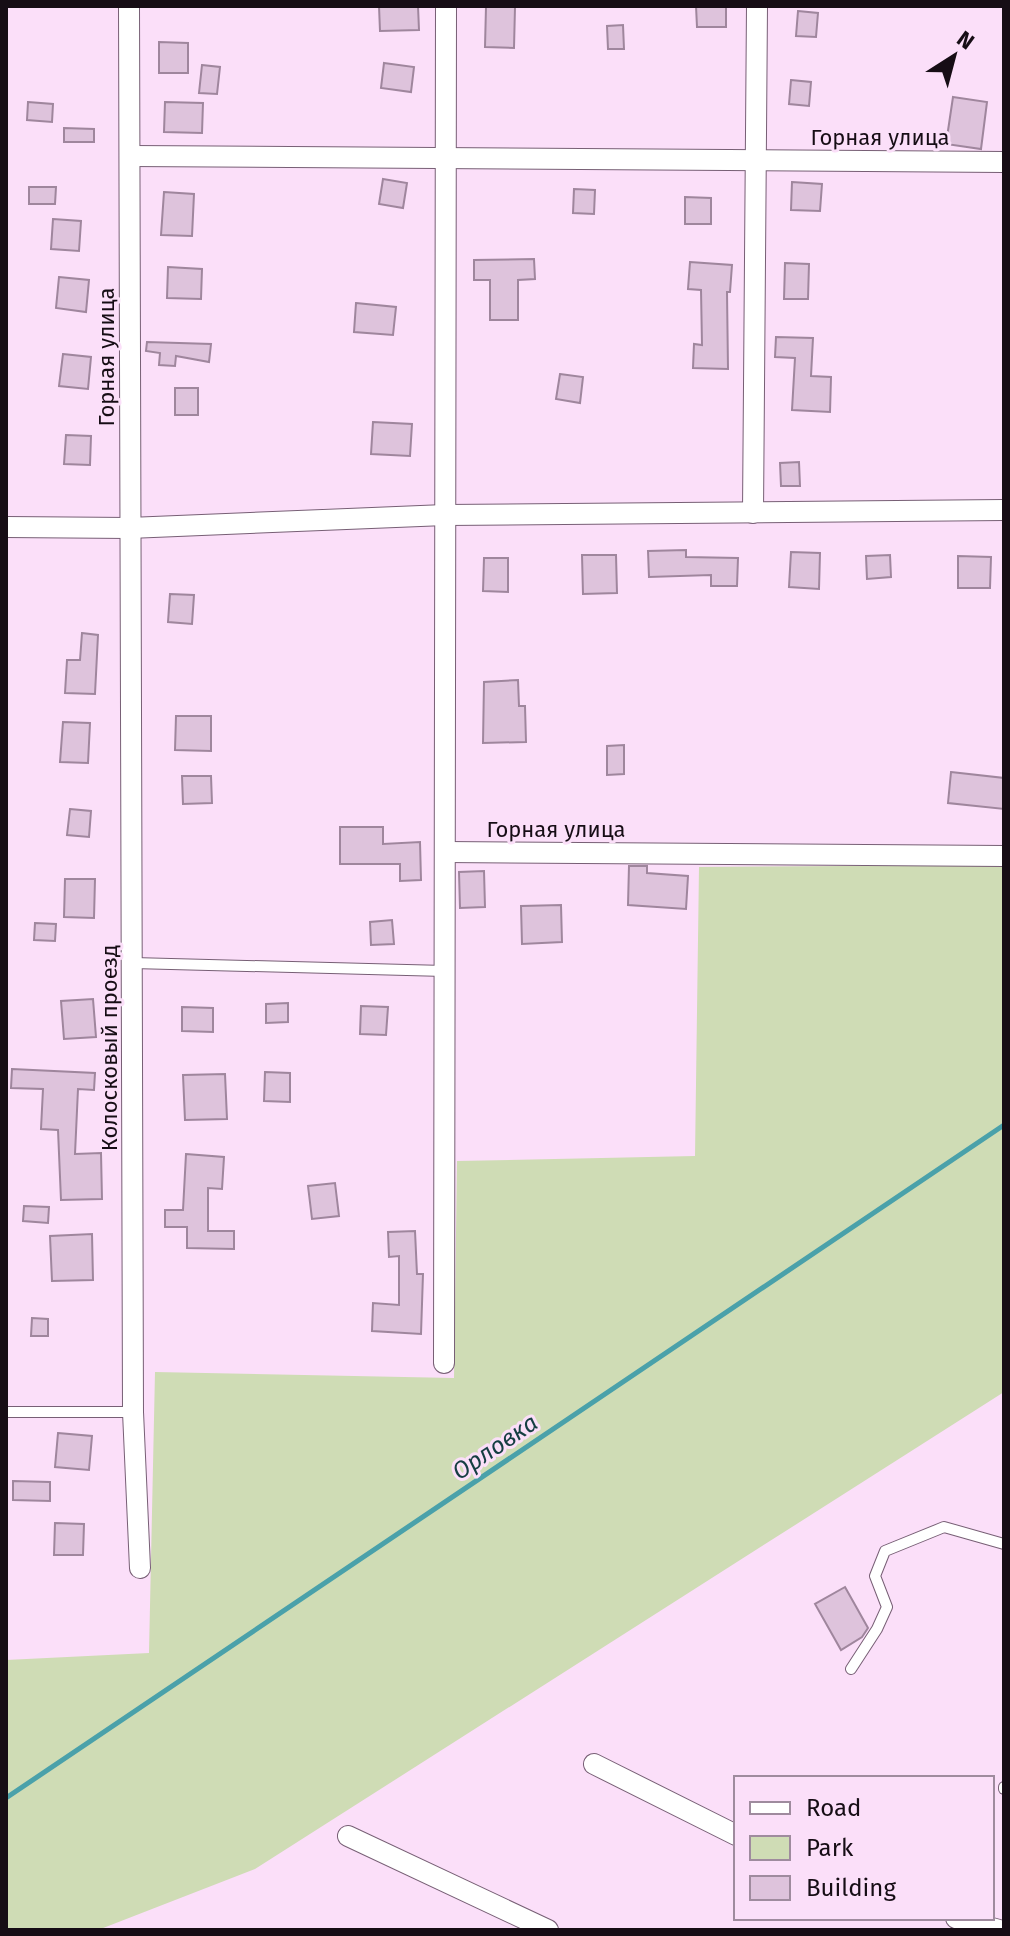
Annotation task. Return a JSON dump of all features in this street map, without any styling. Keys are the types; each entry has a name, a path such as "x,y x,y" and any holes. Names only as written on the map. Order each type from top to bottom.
{"street":[{"name":"Горная улица","path":"129,6 129,528"},
{"path":"444,1363 446,6"},
{"path":"753,513 757,6"},
{"name":"Горная улица","path":"131,156 1004,162"},
{"path":"6,527 129,528 445,515 1004,510"},
{"name":"Колосковый проезд","path":"129,528 133,1412 140,1568"},
{"name":"Горная улица","path":"445,852 1004,856"},
{"path":"594,1764 734,1834"},
{"path":"348,1836 548,1930"},
{"path":"963,1920 999,1930"}],"lane":[{"path":"133,963 445,971"},
{"path":"6,1412 133,1412"},
{"path":"851,1669 887,1607 875,1576 885,1551 944,1527 1004,1544"}],"green space":[{"path":"1004,865 1004,1392 255,1869 98,1930 6,1930 6,1660 149,1653 155,1372 454,1378 457,1161 695,1156 699,867"}],"building":[{"path":"379,6 418,6 419,30 380,31"},
{"path":"696,6 726,6 726,27 697,27"},
{"path":"486,7 515,7 514,48 485,47"},
{"path":"798,11 818,13 816,37 796,36"},
{"path":"623,25 624,49 608,49 607,26"},
{"path":"159,42 188,43 188,73 159,73"},
{"path":"384,63 414,67 411,92 381,88"},
{"path":"202,65 220,67 217,94 199,93"},
{"path":"791,80 811,82 809,106 789,104"},
{"path":"953,97 987,102 981,149 946,144"},
{"path":"28,102 53,104 52,122 27,120"},
{"path":"165,102 203,103 202,133 164,132"},
{"path":"64,128 94,129 94,142 64,142"},
{"path":"383,179 407,183 403,208 379,204"},
{"path":"792,182 822,184 820,211 791,210"},
{"path":"29,187 56,187 55,204 29,204"},
{"path":"574,189 595,190 594,214 573,213"},
{"path":"164,192 194,194 192,236 161,235"},
{"path":"685,197 711,198 711,224 685,224"},
{"path":"53,219 81,221 79,251 51,249"},
{"path":"534,259 535,279 518,280 518,320 490,320 490,280 474,280 474,260"},
{"path":"690,262 732,265 730,292 727,292 728,369 693,368 694,344 702,345 701,290 688,289"},
{"path":"785,263 809,264 808,299 784,299"},
{"path":"168,267 202,269 201,299 167,298"},
{"path":"59,277 89,280 86,312 56,308"},
{"path":"356,303 396,307 393,335 354,332"},
{"path":"776,337 813,338 811,376 831,377 830,412 792,410 795,358 775,357"},
{"path":"147,342 211,344 209,362 176,356 175,366 159,365 160,353 146,351"},
{"path":"63,354 91,357 88,389 59,386"},
{"path":"560,374 583,377 580,403 556,399"},
{"path":"175,388 198,388 198,415 175,415"},
{"path":"373,422 412,424 410,456 371,454"},
{"path":"66,435 91,436 90,465 64,464"},
{"path":"799,462 800,486 781,486 780,463"},
{"path":"686,550 686,557 738,558 737,586 711,586 711,575 649,577 648,551"},
{"path":"791,552 820,553 819,589 789,587"},
{"path":"582,555 616,555 617,593 583,594"},
{"path":"890,555 891,577 867,579 866,556"},
{"path":"958,556 991,557 990,588 958,588"},
{"path":"484,558 508,558 508,592 483,591"},
{"path":"170,594 194,595 192,624 168,622"},
{"path":"82,633 98,635 95,694 65,693 67,660 80,660"},
{"path":"518,680 519,706 525,706 526,742 483,743 484,682"},
{"path":"176,716 211,716 211,751 175,750"},
{"path":"63,722 90,723 88,763 60,762"},
{"path":"624,745 624,774 607,775 607,746"},
{"path":"951,772 1004,778 1004,809 948,803"},
{"path":"182,776 211,776 212,803 183,804"},
{"path":"70,809 91,811 89,837 67,835"},
{"path":"340,827 383,827 383,844 420,842 421,880 400,881 400,864 340,864"},
{"path":"629,866 647,866 647,873 688,876 686,909 628,905"},
{"path":"484,871 485,907 460,908 459,872"},
{"path":"65,879 95,879 94,918 64,917"},
{"path":"561,905 562,942 522,944 521,906"},
{"path":"392,920 394,944 371,945 370,922"},
{"path":"35,923 56,924 55,941 34,940"},
{"path":"93,999 96,1037 64,1039 61,1001"},
{"path":"288,1003 288,1022 266,1023 266,1004"},
{"path":"361,1006 388,1007 386,1035 360,1034"},
{"path":"182,1007 213,1008 213,1032 182,1031"},
{"path":"12,1069 95,1073 94,1090 78,1089 75,1154 101,1153 102,1199 61,1200 58,1130 41,1129 43,1089 11,1088"},
{"path":"265,1072 290,1073 290,1102 264,1101"},
{"path":"225,1074 227,1119 185,1120 183,1075"},
{"path":"186,1154 224,1157 222,1189 208,1188 208,1231 234,1231 234,1249 187,1248 187,1227 165,1227 165,1210 183,1210"},
{"path":"335,1183 339,1216 312,1219 308,1186"},
{"path":"24,1206 49,1207 48,1223 23,1221"},
{"path":"415,1231 417,1274 423,1274 421,1334 372,1331 373,1303 399,1305 399,1256 389,1257 388,1232"},
{"path":"92,1234 93,1280 52,1281 50,1236"},
{"path":"32,1318 48,1319 48,1336 31,1336"},
{"path":"58,1433 92,1436 89,1470 55,1467"},
{"path":"13,1481 50,1482 50,1501 13,1500"},
{"path":"55,1523 84,1524 83,1555 54,1555"},
{"path":"845,1587 868,1628 862,1637 841,1650 815,1604"}],"waterway":[{"name":"Орловка","path":"6,1798 1004,1125"}]}
